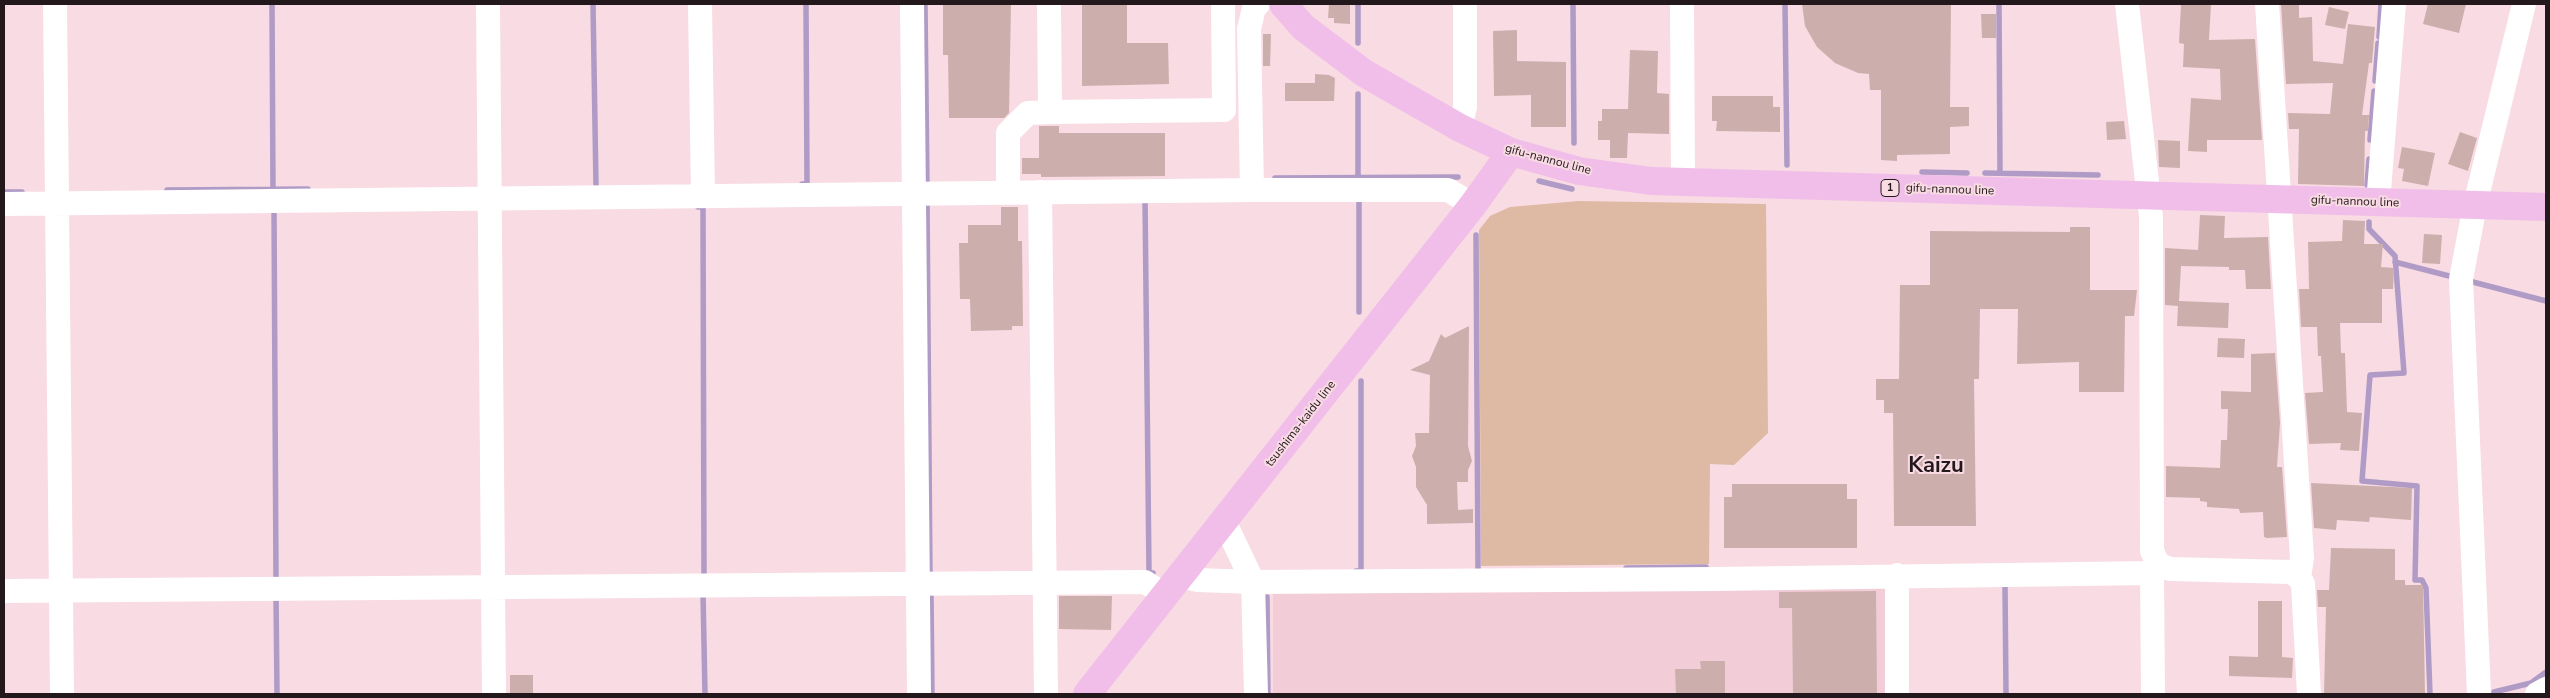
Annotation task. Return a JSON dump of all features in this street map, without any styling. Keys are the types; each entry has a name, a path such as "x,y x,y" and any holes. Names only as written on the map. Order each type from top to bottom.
{"main road":[{"name":"gifu-nannou line","path":"1283,4 1303,27 1364,73 1460,128 1511,152 1578,170 1651,181 2546,207"},
{"name":"tsushima-kaidu line","path":"1087,694 1473,206 1511,152"}],"street":[{"path":"55,4 62,694"},
{"path":"488,4 494,694"},
{"path":"700,4 703,195"},
{"path":"912,4 919,694"},
{"path":"1049,4 1050,112"},
{"path":"1008,192 1008,133 1028,112 1224,110 1223,4"},
{"path":"1252,190 1248,29 1254,8 1258,4"},
{"path":"1460,128 1466,107 1465,4"},
{"path":"1682,4 1683,182"},
{"path":"2127,4 2151,217 2152,551 2155,568 2153,694"},
{"path":"2267,4 2302,558 2299,577"},
{"path":"2378,203 2394,4"},
{"path":"2480,694 2461,279 2475,205 2524,4"},
{"path":"4,204 490,197 1448,190 1473,206"},
{"path":"1040,192 1043,582 1046,694"},
{"path":"1224,521 1253,582 1256,694"},
{"path":"4,591 1043,582 1145,582 1173,586 1198,580 1253,582 1714,579 2155,568 2290,572 2299,577 2303,584 2309,694"},
{"path":"1897,575 1897,694"},
{"path":"2537,694 2546,689"}],"shaded area":[{"path":"1579,201 1766,204 1768,433 1734,465 1710,464 1709,564 1481,566 1479,230 1490,216 1510,207"},
{"path":"1885,582 1886,694 1273,694 1273,588"}],"building":[{"path":"943,4 1011,4 1009,113 1004,118 949,118 948,55 943,55"},
{"path":"1082,4 1127,4 1127,43 1168,43 1169,84 1082,86"},
{"path":"1329,4 1350,4 1350,24 1334,23 1334,18 1328,18"},
{"path":"1802,4 1951,4 1950,107 1969,107 1969,126 1950,127 1950,154 1897,155 1897,161 1881,160 1881,90 1870,90 1869,74 1858,73 1835,63 1817,47 1805,26"},
{"path":"2181,4 2211,4 2209,40 2255,39 2262,140 2207,140 2207,152 2188,151 2191,98 2221,100 2220,69 2183,67 2184,44 2179,43"},
{"path":"2281,4 2299,4 2299,18 2312,17 2313,61 2343,64 2348,24 2375,27 2372,63 2369,63 2362,115 2369,115 2368,131 2365,131 2364,186 2298,184 2299,129 2289,129 2288,113 2330,114 2333,83 2286,84"},
{"path":"2428,4 2466,4 2459,33 2423,24"},
{"path":"2329,7 2349,12 2345,29 2325,25"},
{"path":"1981,14 1996,14 1996,38 1982,38"},
{"path":"1517,30 1517,61 1566,62 1566,127 1531,127 1531,95 1494,96 1493,31"},
{"path":"1263,34 1271,34 1270,66 1263,66"},
{"path":"1630,50 1658,51 1657,93 1669,94 1669,134 1628,133 1627,158 1610,158 1610,140 1598,140 1598,121 1602,121 1602,109 1628,109"},
{"path":"1315,74 1329,75 1335,78 1334,101 1285,101 1285,83 1315,83"},
{"path":"1712,96 1773,96 1773,107 1780,107 1780,132 1716,131 1717,121 1712,121"},
{"path":"2124,121 2126,139 2107,140 2106,122"},
{"path":"1039,126 1059,126 1059,133 1165,133 1165,176 1041,177 1041,174 1022,174 1022,158 1039,158"},
{"path":"2460,132 2477,138 2468,171 2448,164"},
{"path":"2158,140 2180,141 2180,168 2159,167"},
{"path":"2402,147 2435,153 2428,186 2402,181 2404,169 2398,168"},
{"path":"1001,207 1018,207 1018,241 1022,241 1023,326 1012,326 1012,330 971,331 970,299 960,299 959,243 968,243 968,225 1001,225"},
{"path":"2200,215 2225,216 2224,238 2268,237 2271,289 2246,289 2245,270 2229,270 2229,267 2181,266 2179,301 2229,303 2228,328 2177,326 2178,306 2165,305 2165,248 2198,250"},
{"path":"2343,220 2365,221 2364,244 2383,244 2381,267 2394,268 2393,289 2382,289 2382,323 2340,323 2341,353 2345,353 2347,412 2362,413 2359,451 2340,450 2341,443 2309,444 2305,393 2323,392 2321,356 2318,356 2317,327 2301,327 2299,289 2309,289 2308,242 2342,241"},
{"path":"2070,227 2090,227 2090,290 2137,290 2134,316 2125,316 2124,392 2079,392 2079,362 2017,364 2018,309 1980,309 1979,379 1974,379 1976,526 1894,526 1893,413 1884,413 1884,400 1876,400 1876,379 1899,379 1900,285 1930,285 1930,231 2070,232"},
{"path":"2424,234 2442,235 2440,264 2422,263"},
{"path":"1469,326 1468,446 1472,461 1468,470 1468,482 1457,482 1458,510 1473,509 1473,523 1427,524 1427,505 1416,487 1416,467 1412,456 1416,446 1415,433 1429,433 1430,375 1410,370 1429,361 1441,334 1445,338"},
{"path":"2218,338 2245,339 2244,358 2217,357"},
{"path":"2275,353 2280,423 2277,467 2282,467 2287,537 2267,538 2264,537 2263,512 2240,513 2239,509 2207,507 2207,502 2200,501 2200,498 2166,497 2166,466 2220,468 2221,440 2227,440 2228,409 2221,409 2221,391 2251,392 2251,354"},
{"path":"2311,483 2412,488 2411,520 2370,517 2369,522 2337,520 2336,530 2314,528"},
{"path":"1732,484 1847,484 1847,499 1857,499 1857,548 1724,548 1724,497 1732,497"},
{"path":"2331,548 2395,549 2395,580 2405,580 2405,585 2423,585 2425,694 2324,694 2326,607 2318,607 2317,590 2329,590"},
{"path":"1876,591 1877,694 1793,694 1792,608 1779,608 1779,592"},
{"path":"1059,596 1112,596 1111,630 1059,629"},
{"path":"2258,601 2282,601 2282,657 2293,658 2292,678 2229,676 2229,656 2258,657"},
{"path":"1700,661 1725,661 1725,694 1676,694 1675,669 1701,669"},
{"path":"510,675 533,675 533,694 510,694"}],"waterway":[{"path":"272,4 273,192"},
{"path":"593,4 596,186"},
{"path":"802,184 807,184 806,4"},
{"path":"925,4 927,187"},
{"path":"1358,4 1358,43"},
{"path":"1573,4 1574,143"},
{"path":"1785,4 1787,165"},
{"path":"1999,4 2000,173"},
{"path":"2379,37 2381,4"},
{"path":"2375,81 2378,43"},
{"path":"2370,140 2374,91"},
{"path":"1358,94 1358,180"},
{"path":"2367,185 2369,159"},
{"path":"1922,172 1967,173"},
{"path":"1985,173 2098,175"},
{"path":"1275,178 1458,177"},
{"path":"1539,181 1572,189"},
{"path":"167,190 308,189"},
{"path":"4,192 22,192"},
{"path":"1359,196 1359,312"},
{"path":"1145,198 1149,573 1153,573"},
{"path":"927,199 930,579"},
{"path":"698,207 703,207 704,574"},
{"path":"274,208 276,579"},
{"path":"2369,222 2369,229 2395,256 2404,373 2370,375 2362,481 2417,486 2415,580 2422,580 2426,588 2430,694"},
{"path":"1476,235 1478,569"},
{"path":"2395,262 2453,277"},
{"path":"2469,281 2546,301"},
{"path":"1356,571 1361,571 1361,381"},
{"path":"1626,568 1706,567"},
{"path":"2005,585 2006,694"},
{"path":"703,593 705,694"},
{"path":"931,594 932,694"},
{"path":"276,595 277,694"},
{"path":"1267,597 1268,694"},
{"path":"2494,692 2531,683 2546,672"}],"district":[{"name":"Kaizu","path":"1936,467"}]}
